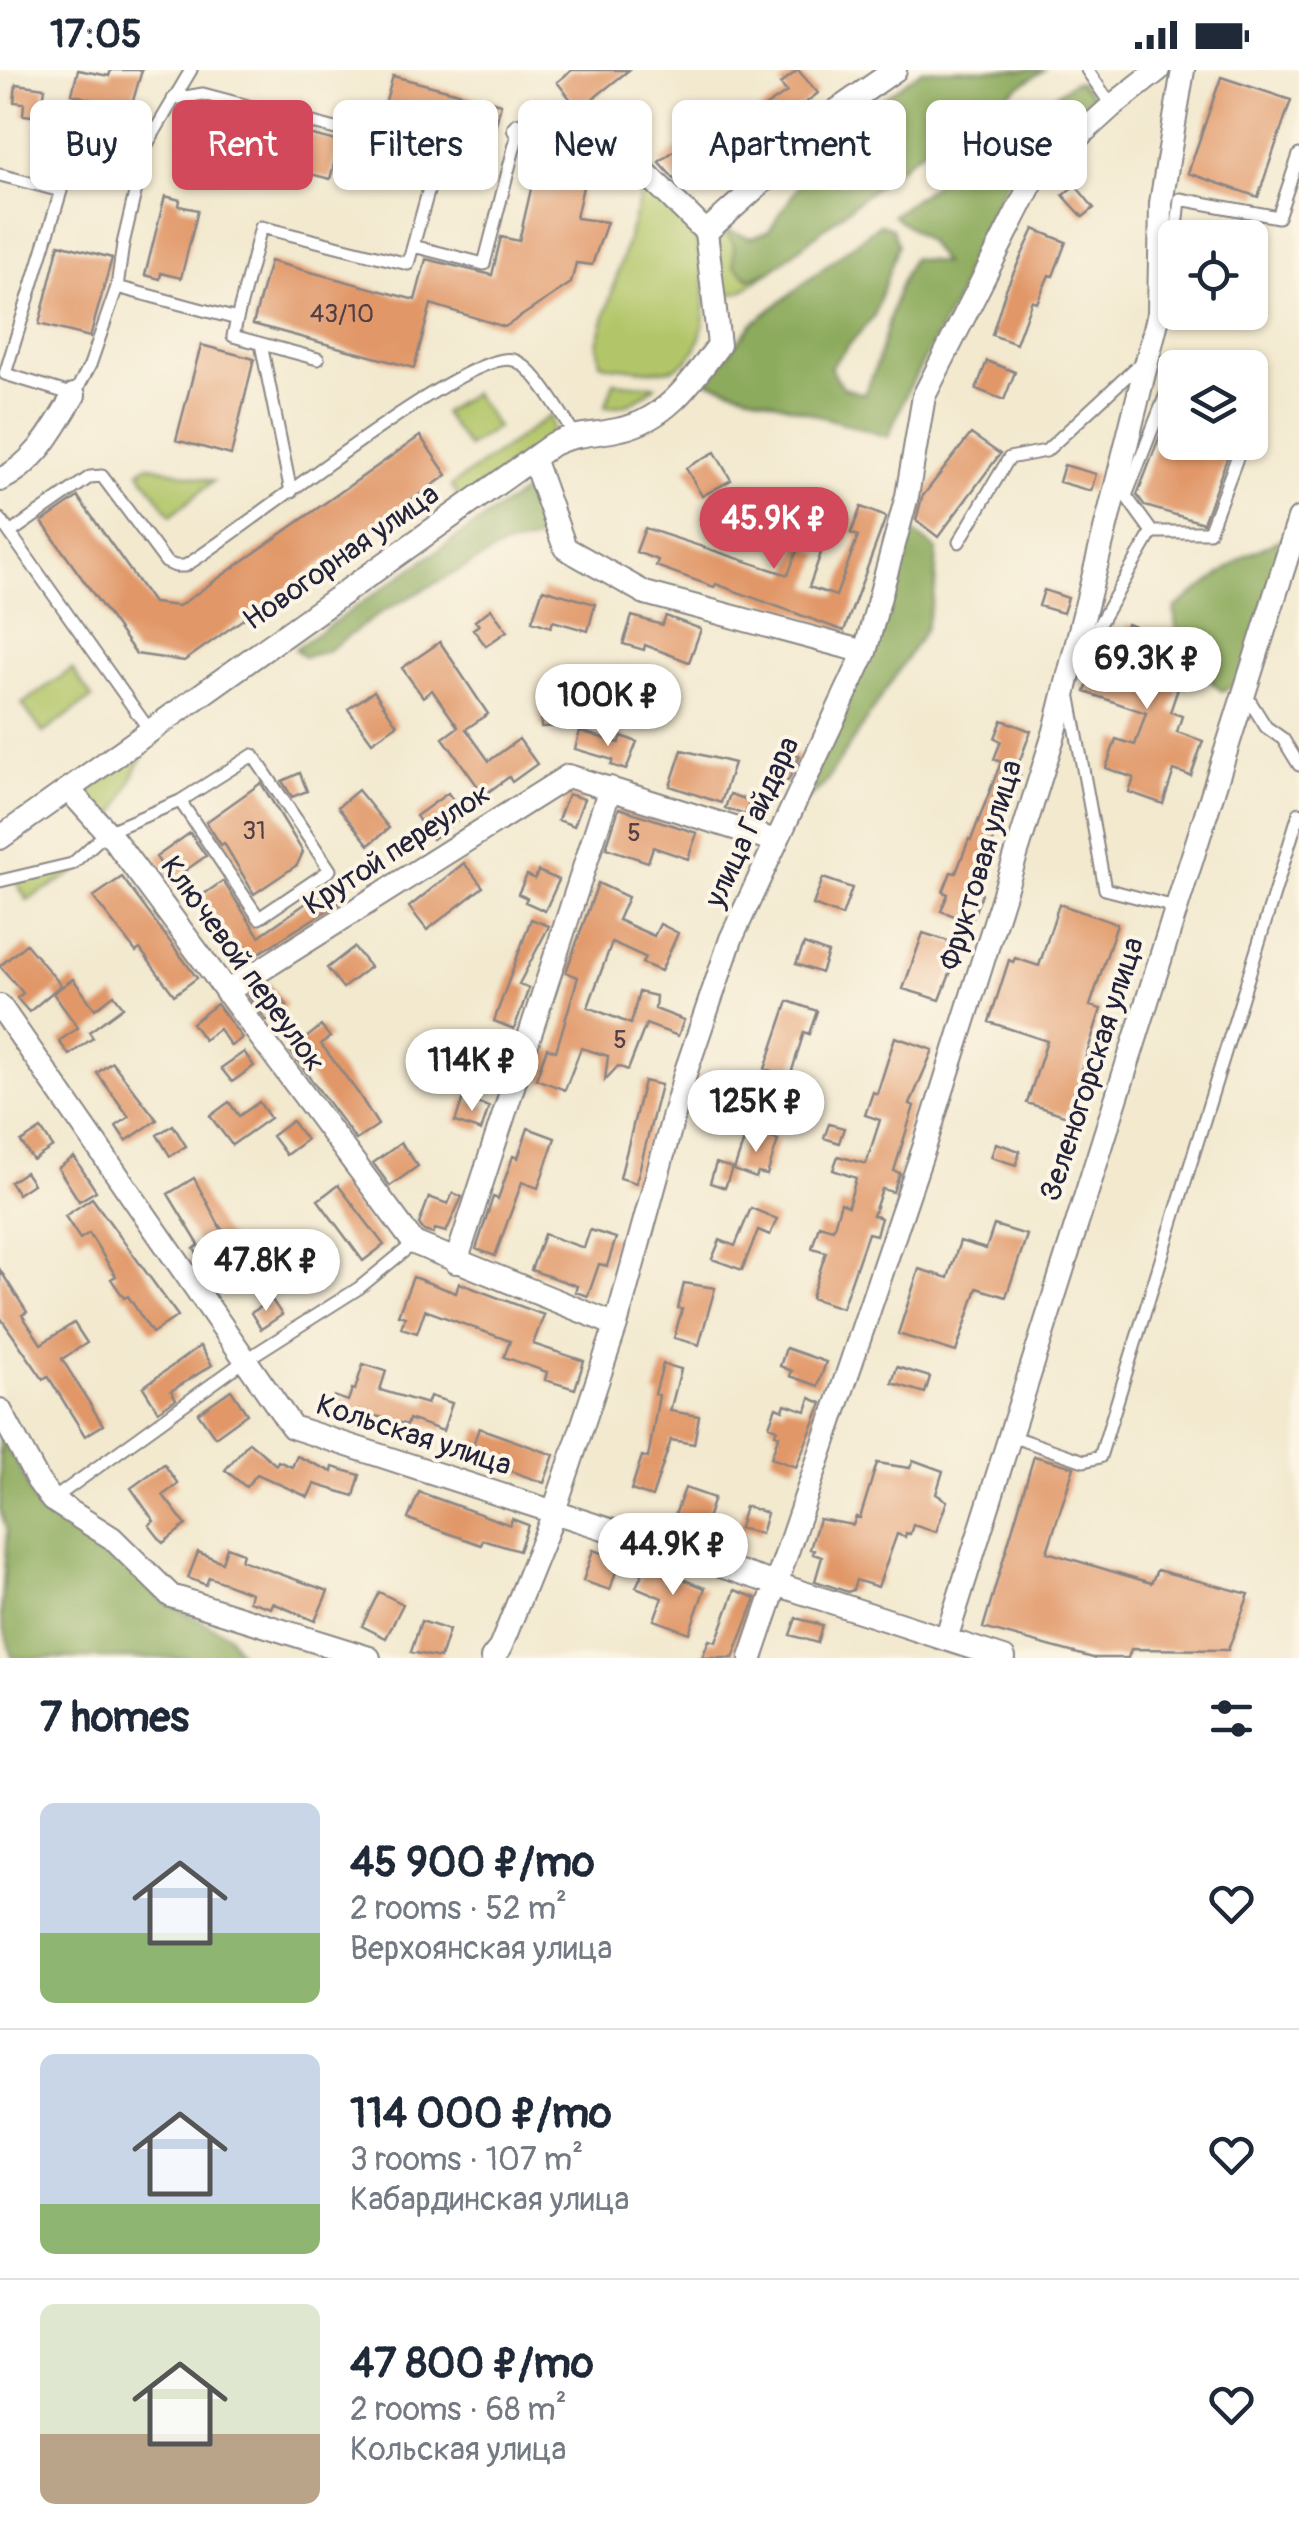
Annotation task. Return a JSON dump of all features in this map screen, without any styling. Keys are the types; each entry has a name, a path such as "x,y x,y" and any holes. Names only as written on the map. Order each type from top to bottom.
{"street":[{"path":"652,179 706,232 801,147 823,120 895,70"},
{"name":"улица Гайдара","path":"492,1658 500,1648 554,1513 616,1324 686,1071 730,939 865,652 907,496 924,396 1035,176 1158,70"},
{"name":"Фруктовая улица","path":"750,1658 925,1145 1066,684 1159,312 1161,203 1183,70"},
{"name":"Новогорная улица","path":"0,838 553,444 575,435 614,431 644,422 685,392 719,344 706,232"},
{"path":"0,480 42,447 74,395"},
{"path":"533,458 565,548 646,593 865,652"},
{"name":"Зеленогорская улица","path":"946,1639 1299,519"},
{"name":"Крутой переулок","path":"226,992 568,776 776,840"},
{"path":"456,1262 610,788"},
{"name":"Ключевой переулок","path":"69,790 108,832 414,1243 616,1324"},
{"name":"Кольская улица","path":"0,1006 292,1427 1004,1658"},
{"path":"0,1410 52,1500 112,1538 171,1596 368,1658"}],"lane":[{"path":"152,136 191,70"},
{"path":"1086,70 1112,106"},
{"path":"174,99 203,94 438,156 408,264 261,226 232,336 318,359"},
{"path":"413,246 484,264 518,133"},
{"path":"1178,220 1180,199 1278,217 1299,155"},
{"path":"0,175 61,191 5,374 74,395 90,365 117,288 136,190"},
{"path":"117,288 237,319"},
{"path":"1152,532 1126,496 1119,473 1162,330"},
{"path":"261,344 291,492"},
{"path":"959,542 1009,458 1046,451 1148,356"},
{"path":"10,533 90,477 102,476 166,562 180,566 428,395 493,360 508,358 527,367 575,435"},
{"path":"1126,496 1158,414"},
{"path":"1152,532 1209,532 1235,460"},
{"path":"0,519 150,731"},
{"path":"1152,532 1066,684 1104,889 1175,908"},
{"path":"1244,691 1266,727 1283,740 1299,765"},
{"path":"0,881 72,864 108,832 180,801 252,756 330,870 260,918 180,801"},
{"path":"1008,1434 1084,1461 1100,1457 1299,813"},
{"path":"52,1500 244,1361 359,1288 414,1243"}],"green space":[{"path":"922,70 1044,70 999,100 926,100 926,148 906,163 906,100 882,100"},
{"path":"1073,82 1079,82 1096,100 1095,109 1087,116 1087,100 1049,100"},
{"path":"642,190 646,190 671,209 694,235 705,289 702,330 686,361 664,370 600,363 597,343"},
{"path":"796,190 872,190 771,271 750,279 734,266 734,244 724,230 752,238 769,231"},
{"path":"927,190 1002,190 956,300 888,437 706,381 752,324 880,224 892,228 898,245 874,316 830,367 843,388 864,394 913,258 943,263 927,241 893,215"},
{"path":"724,230 734,244 734,266 750,279 771,271 742,291 730,294 723,289 716,239"},
{"path":"614,382 655,386 632,402 605,407"},
{"path":"473,393 497,427 468,447 443,413"},
{"path":"551,415 551,436 462,501 451,486"},
{"path":"148,465 213,481 171,516 139,471"},
{"path":"529,488 545,530 534,541 505,546 382,612 327,651 304,657 295,649"},
{"path":"906,527 937,550 935,589 925,630 824,785 803,803"},
{"path":"1282,539 1242,681 1222,691 1204,675 1182,643 1175,608 1246,555"},
{"path":"72,669 92,698 43,733 22,704"},
{"path":"145,750 118,809 106,823 85,794"},
{"path":"74,867 77,871 27,900 15,880"},
{"path":"0,1425 30,1491 92,1537 165,1602 228,1635 243,1658 12,1658 1,1616 7,1532 0,1509"}],"building":[{"path":"78,70 109,76 111,70 142,70 133,100 92,100 72,94"},
{"path":"572,70 629,70 592,100 571,100 557,82"},
{"path":"798,70 818,93 809,100 775,100 787,92 780,84"},
{"path":"393,76 486,100 386,100"},
{"path":"1221,77 1291,100 1258,197 1188,173"},
{"path":"16,84 45,88 43,100 30,100 30,116 23,115 24,103 14,102"},
{"path":"313,135 333,140 330,179 313,175"},
{"path":"672,152 672,177 659,162"},
{"path":"531,190 582,190 576,218 607,222 592,265 576,263 571,283 505,327 431,304 414,368 253,324 270,261 415,300 426,259 492,275 501,237 519,241"},
{"path":"1079,190 1094,208 1083,217 1063,195"},
{"path":"165,196 180,200 179,206 198,210 181,278 161,273 160,279 145,275"},
{"path":"1034,229 1066,242 1053,276 1049,275 1037,303 1032,300 1016,344 992,335 1006,289"},
{"path":"59,244 112,258 90,337 39,324"},
{"path":"201,345 254,359 231,455 176,440"},
{"path":"987,361 1015,372 1004,400 976,389"},
{"path":"971,434 1000,454 938,537 916,520 922,497"},
{"path":"420,436 447,475 184,661 136,654 42,522 78,497 153,603 179,606"},
{"path":"1158,441 1158,460 1226,460 1203,523 1145,506 1137,495"},
{"path":"715,452 731,480 702,496 686,468"},
{"path":"1064,465 1096,474 1091,491 1059,482"},
{"path":"861,507 886,517 844,631 656,566 658,560 636,552 645,528 788,575 799,545 821,553 809,587 836,596 858,536 851,533"},
{"path":"543,589 595,604 588,631 553,621 551,627 532,621"},
{"path":"1044,590 1068,598 1063,613 1039,606"},
{"path":"491,609 507,631 486,646 473,629 479,625 475,621"},
{"path":"632,616 662,625 666,616 701,629 689,662 645,645 644,650 623,644"},
{"path":"1127,624 1165,637 1160,650 1188,659 1170,712 1182,716 1177,732 1203,741 1191,776 1174,770 1163,804 1129,792 1134,778 1106,768 1116,739 1135,745 1146,713 1085,692 1098,654 1115,660"},
{"path":"440,642 488,714 466,729 489,761 519,739 537,764 484,795 443,738 458,727 432,690 423,697 402,668"},
{"path":"374,691 397,725 372,742 348,709"},
{"path":"572,691 574,726 541,727 540,692"},
{"path":"1002,720 1031,731 1015,773 1020,775 973,891 982,894 971,922 941,911 948,894 943,892 971,840 1001,762 994,759 1001,741 995,738"},
{"path":"580,731 619,743 622,736 637,742 626,770 611,765 613,760 575,749"},
{"path":"783,749 800,756 788,781 773,776"},
{"path":"682,750 734,763 721,803 670,786"},
{"path":"300,773 307,791 292,797 282,781"},
{"path":"261,783 303,852 297,865 254,894 224,843 221,845 206,822"},
{"path":"358,790 389,828 369,845 338,807"},
{"path":"448,793 464,816 432,839 416,816"},
{"path":"473,794 481,804 467,815 459,804"},
{"path":"568,794 584,799 574,826 558,820"},
{"path":"730,794 750,801 745,815 725,808"},
{"path":"619,808 697,833 688,859 653,847 648,862 606,848"},
{"path":"190,833 206,856 172,880 156,857"},
{"path":"464,863 483,887 427,930 409,907"},
{"path":"538,871 559,880 545,911 525,902 527,898 518,894 527,875 535,879"},
{"path":"122,877 197,978 174,995 140,949 136,952 93,897"},
{"path":"823,878 852,888 842,916 813,905"},
{"path":"223,881 259,936 335,883 345,899 246,961 201,896"},
{"path":"598,883 628,897 618,920 654,936 660,924 678,933 661,971 642,963 645,957 612,942 588,1007 631,1024 639,992 656,996 655,1009 684,1020 678,1036 646,1024 628,1070 618,1066 605,1080 608,1056 581,1048 565,1090 536,1079 547,1048 556,1051 578,977 566,972"},
{"path":"1059,904 1117,924 1090,1006 1101,1009 1067,1116 1027,1103 1047,1041 989,1022 1009,960 1013,962 1015,958 1039,966"},
{"path":"531,919 549,926 519,984 529,988 514,1029 494,1021"},
{"path":"923,933 961,945 940,1000 903,989"},
{"path":"26,944 61,985 29,1012 17,998 23,993 0,966"},
{"path":"804,944 828,953 821,973 796,964"},
{"path":"354,947 370,967 343,988 327,968"},
{"path":"73,979 95,1009 114,995 123,1007 89,1032 93,1038 69,1055 59,1041 78,1028 53,993"},
{"path":"269,983 287,1005 267,1021 248,996"},
{"path":"788,1001 817,1011 809,1034 804,1032 790,1077 765,1069"},
{"path":"217,1004 242,1038 231,1046 219,1029 204,1040 192,1023"},
{"path":"321,1026 330,1037 321,1044 378,1125 356,1140 290,1051"},
{"path":"895,1037 933,1050 910,1104 914,1106 894,1171 900,1173 893,1192 882,1189 873,1215 881,1218 876,1235 868,1233 842,1308 811,1298 826,1252 812,1248 819,1225 833,1229 841,1203 848,1206 856,1178 833,1170 838,1156 866,1164 880,1120 865,1115 873,1092 877,1094"},
{"path":"244,1052 254,1066 232,1082 221,1068"},
{"path":"112,1062 157,1120 126,1141 116,1126 129,1117 97,1073"},
{"path":"644,1081 661,1085 636,1183 620,1178"},
{"path":"463,1098 489,1107 481,1131 455,1122"},
{"path":"229,1102 239,1116 259,1102 270,1118 232,1145 210,1116"},
{"path":"292,1121 306,1140 286,1155 272,1136"},
{"path":"829,1124 844,1128 839,1143 824,1138"},
{"path":"173,1125 186,1146 170,1156 157,1135"},
{"path":"528,1128 555,1138 538,1188 522,1182 495,1256 476,1249 493,1197 498,1199"},
{"path":"41,1129 53,1147 33,1160 21,1142"},
{"path":"752,1132 778,1140 767,1175 758,1173 756,1178 734,1170 745,1137 750,1139"},
{"path":"401,1143 418,1166 390,1186 373,1163"},
{"path":"996,1143 1020,1151 1016,1165 991,1157"},
{"path":"74,1157 96,1191 79,1201 58,1168"},
{"path":"716,1163 732,1168 725,1188 710,1183"},
{"path":"25,1172 33,1184 18,1194 10,1182"},
{"path":"194,1178 220,1227 257,1273 230,1291 209,1260 204,1263 194,1249 199,1245 168,1194"},
{"path":"338,1185 384,1245 363,1261 318,1200"},
{"path":"453,1193 462,1197 446,1232 424,1231 419,1224 429,1197 448,1204"},
{"path":"92,1198 178,1316 152,1333 128,1296 124,1298 111,1279 116,1276 89,1233 80,1239 65,1216"},
{"path":"751,1208 777,1219 770,1235 758,1230 742,1270 712,1259 720,1240 735,1246"},
{"path":"994,1225 1027,1235 1006,1297 977,1288 956,1352 898,1334 919,1269 948,1278 960,1241 986,1249"},
{"path":"590,1230 616,1238 607,1266 599,1264 588,1296 575,1292 577,1286 531,1270 544,1234 584,1248"},
{"path":"0,1270 27,1312 22,1315 41,1344 74,1323 87,1343 62,1359 103,1425 85,1436 48,1376 43,1379 0,1317"},
{"path":"413,1277 456,1293 459,1283 544,1315 533,1344 584,1361 575,1389 545,1380 547,1372 504,1357 510,1341 425,1310 417,1333 401,1328 405,1317 398,1315"},
{"path":"684,1283 715,1288 699,1345 674,1338"},
{"path":"272,1300 282,1315 261,1329 251,1313"},
{"path":"200,1346 212,1365 171,1391 176,1399 158,1411 143,1387"},
{"path":"786,1348 826,1362 818,1386 790,1376 792,1371 780,1366"},
{"path":"363,1364 386,1371 380,1390 427,1404 430,1396 452,1403 443,1431 409,1419 407,1425 359,1411 354,1427 328,1414 334,1396 348,1401"},
{"path":"663,1364 681,1369 670,1411 699,1416 694,1444 671,1440 652,1497 631,1490 642,1456 648,1458 659,1395 655,1394"},
{"path":"897,1367 930,1377 925,1393 892,1383"},
{"path":"231,1390 247,1414 215,1437 198,1413"},
{"path":"810,1398 822,1403 796,1467 771,1458 779,1435 775,1434 777,1429 769,1426 776,1407 783,1410 785,1404 806,1411"},
{"path":"479,1428 554,1455 544,1483 469,1456"},
{"path":"249,1442 276,1465 278,1461 292,1467 297,1456 332,1472 333,1467 360,1475 354,1496 314,1484 308,1497 257,1474 246,1487 225,1470"},
{"path":"1034,1456 1074,1467 1047,1552 1151,1583 1157,1570 1249,1594 1228,1650 1131,1649 1128,1658 1093,1658 983,1628"},
{"path":"913,1460 943,1471 936,1494 947,1501 936,1532 913,1525 905,1537 897,1534 878,1587 856,1580 853,1590 848,1592 815,1581 822,1557 810,1549 819,1519 853,1525 856,1517 860,1518 877,1463 910,1468"},
{"path":"164,1464 178,1484 163,1495 186,1525 163,1543 149,1525 154,1521 131,1488"},
{"path":"685,1488 714,1498 702,1534 672,1523"},
{"path":"419,1492 510,1525 512,1519 528,1525 519,1551 483,1540 481,1545 408,1519"},
{"path":"745,1506 767,1513 761,1534 739,1528"},
{"path":"227,1547 243,1553 241,1560 328,1591 315,1621 273,1603 271,1608 249,1601 251,1593 209,1577 206,1585 188,1578 198,1552 222,1562"},
{"path":"593,1550 620,1559 610,1590 583,1581"},
{"path":"646,1565 705,1588 689,1633 654,1620 662,1598 636,1587"},
{"path":"735,1590 756,1598 733,1658 702,1658 709,1640 716,1642"},
{"path":"379,1592 403,1604 386,1638 362,1626"},
{"path":"796,1618 822,1625 817,1643 790,1635"},
{"path":"421,1621 449,1630 440,1658 411,1652"}]}
